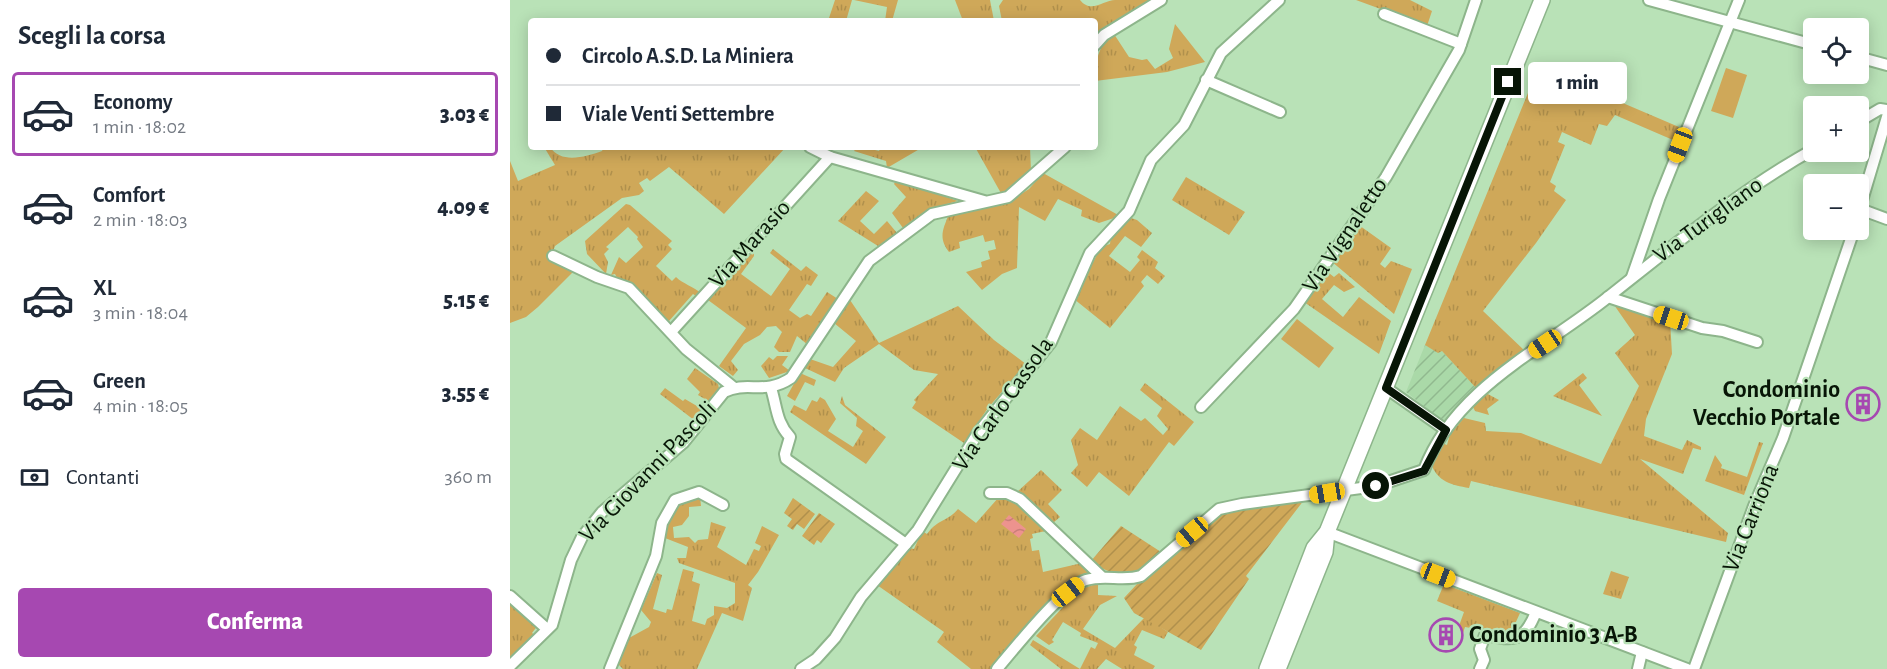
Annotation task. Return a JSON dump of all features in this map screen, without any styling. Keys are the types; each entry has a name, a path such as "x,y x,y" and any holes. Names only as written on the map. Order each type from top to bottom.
{"main road":[{"path":"1276,669 1314,548 1327,532 1542,0"}],"street":[{"path":"1098,42 1161,0"},
{"name":"Via Carlo Cassola","path":"801,669 827,647 861,597 906,544 927,516 978,433 1051,342 1090,253 1129,211 1151,160 1184,125 1221,53 1279,0"},
{"name":"Via Vignaletto","path":"1201,407 1297,306 1386,177 1461,44 1476,0"},
{"path":"1649,0 1803,42"},
{"path":"1632,277 1659,199 1739,0"},
{"path":"1384,14 1461,44"},
{"path":"1869,60 1887,65"},
{"path":"1206,80 1280,112"},
{"path":"1869,116 1880,109 1887,110"},
{"path":"1869,183 1882,146 1887,117"},
{"path":"816,150 830,157 988,202"},
{"path":"906,544 785,457 790,436 782,429 776,416 771,388 791,378 869,261 879,252 932,214 1008,197 1062,150"},
{"name":"Via Turigliano","path":"1101,576 1130,580 1141,576 1219,509 1390,483 1424,471 1446,430 1486,386 1608,297 1717,210 1803,156"},
{"name":"Via Marasio","path":"671,332 830,157"},
{"path":"1869,214 1887,219"},
{"name":"Via Carriona","path":"1694,669 1754,506 1783,438 1851,240"},
{"name":"Via Giovanni Pascoli","path":"554,256 597,277 629,288 686,349 733,387"},
{"path":"1608,297 1702,328 1723,331 1757,342"},
{"name":"Via Giovanni Pascoli","path":"510,666 552,626 567,570 582,537 603,512 683,443 724,392 733,387 771,388"},
{"path":"1386,388 1446,430"},
{"path":"610,669 656,556 662,523 675,500 699,492 723,505"},
{"path":"990,493 1007,493 1020,499 1101,576"},
{"path":"1327,532 1687,669"},
{"path":"997,669 1068,592 1083,581 1101,576"},
{"path":"510,596 547,629"},
{"path":"1480,669 1484,660 1480,649 1485,634 1517,639 1524,634 1536,612"},
{"path":"1638,669 1642,652"}],"shaded area":[{"path":"1425,345 1438,352 1442,351 1476,388 1444,422 1406,392"}],"green space":[{"path":"835,0 852,0 847,18 829,18"},
{"path":"854,0 898,0 893,18 885,18 887,7"},
{"path":"955,0 990,0 993,18 962,18"},
{"path":"1003,0 1080,0 1084,4 1093,6 1115,0 1154,0 1098,31 1098,18 1001,18 999,6"},
{"path":"1356,0 1410,0 1432,11 1427,26"},
{"path":"1175,24 1205,62 1167,72 1098,81 1098,54 1104,43 1114,34 1129,57 1147,59 1155,69 1173,58 1169,49"},
{"path":"1539,66 1595,95 1597,92 1679,127 1673,140 1615,115 1607,126 1599,124 1591,145 1562,132 1558,142 1565,145 1550,182 1556,186 1554,191 1566,200 1483,311 1525,351 1476,388 1442,351 1438,353 1425,345"},
{"path":"1726,68 1747,75 1733,118 1711,111"},
{"path":"546,150 553,150 560,156 574,158 602,150 783,150 724,214 669,167 650,181 647,178 639,183 644,191 639,195 622,198 555,246 550,259 575,270 526,317 510,323 510,161 518,181 555,165"},
{"path":"918,150 887,168 886,161 854,151"},
{"path":"977,150 1030,150 1031,172 1002,195"},
{"path":"1043,173 1120,216 1099,223 1081,216 1082,210 1058,199 1045,221 1019,207 1017,268 1002,274 982,290 966,272 982,267 981,262 990,259 988,251 996,249 994,240 985,242 983,235 959,242 960,248 949,252 944,242 943,229 949,214 1005,204 1029,189"},
{"path":"1186,177 1245,212 1229,235 1172,200"},
{"path":"896,180 958,201 929,209 903,228 892,213 906,197 894,184"},
{"path":"866,191 879,201 860,221 874,234 887,221 897,233 878,246 838,221"},
{"path":"626,204 672,241 668,245 672,249 656,266 672,281 676,277 702,294 699,298 693,294 669,321 632,284 617,278 615,274 611,275 619,257 626,263 643,247 638,237 628,227 606,247 609,249 604,254 608,262 606,274 587,254 585,241"},
{"path":"1128,217 1137,220 1152,233 1141,247 1125,236 1109,256 1130,272 1140,260 1137,257 1142,250 1158,262 1155,268 1165,276 1158,284 1147,275 1141,282 1144,286 1110,328 1074,299 1101,247 1110,244 1111,234"},
{"path":"1356,223 1391,248 1380,264 1385,268 1391,261 1412,269 1394,314 1331,261"},
{"path":"754,249 754,256 741,274 771,296 790,269 770,253 773,249 801,271 806,266 818,275 811,286 807,284 789,310 800,318 807,314 811,316 827,292 838,299 808,345 797,336 790,352 779,352 774,347 782,332 776,326 767,327 760,335 744,344 731,361 738,370 733,376 719,366 746,328 708,300"},
{"path":"1325,270 1334,277 1339,273 1355,287 1344,292 1334,285 1322,299 1343,317 1359,297 1391,321 1379,354 1304,302"},
{"path":"850,300 879,343 958,306 994,340 1026,364 988,408 964,443 912,408 916,402 914,400 938,374 914,370 879,344 844,368 835,382 805,368 810,359 833,367 856,341 834,323"},
{"path":"1612,302 1670,320 1672,354 1646,419 1644,436 1682,450 1687,440 1701,447 1701,450 1693,448 1683,474 1640,459 1728,533 1726,542 1471,481 1469,488 1457,486 1437,475 1431,463 1442,443 1447,445 1450,434 1464,418 1485,423 1486,431 1521,433 1601,464 1639,386 1615,353 1635,335"},
{"path":"1297,319 1334,348 1319,368 1281,339"},
{"path":"777,356 788,356 782,365 790,371 769,378 761,366 769,357 773,360"},
{"path":"695,368 718,384 719,388 708,401 698,395 700,392 687,379"},
{"path":"800,373 816,380 814,386 805,382 795,401 787,396"},
{"path":"1583,373 1587,378 1579,385 1602,416 1553,396"},
{"path":"1145,383 1194,422 1174,446 1169,442 1129,496 1099,472 1087,487 1071,473 1078,465 1071,440 1080,428 1097,440 1120,406 1141,421 1145,418 1163,435 1168,429 1157,416 1162,408 1140,390"},
{"path":"665,388 683,401 685,399 702,409 694,420 660,394"},
{"path":"1484,392 1499,400 1487,409 1489,415 1475,411 1473,407"},
{"path":"842,396 845,405 886,437 866,464 790,412 794,405 806,411 812,400 817,402 820,397 825,400 836,419 828,431 853,447 863,431 856,426 857,418 840,403"},
{"path":"1759,442 1763,443 1744,495 1705,481 1715,455 1722,465 1721,468 1747,477"},
{"path":"1041,470 1062,490 1048,504 1060,517 1053,523 1016,493"},
{"path":"700,496 701,506 689,507 689,516 682,525 673,527 674,538 689,537 695,543 698,540 708,539 711,522 726,527 717,547 746,565 754,549 759,551 761,546 755,543 762,526 779,535 748,585 752,588 743,621 722,613 697,669 623,669 618,664 629,638 649,627 651,622 641,610 657,573 662,575 653,609 666,613 667,609 672,610 683,569 694,572 692,581 700,584 692,621 705,625 707,619 714,615 714,606 727,608 735,603 735,583 679,563 677,558 686,558 688,547 665,538 668,524 681,502"},
{"path":"999,497 1011,498 1050,530 1032,534 1033,538 1030,539 1032,551 1039,550 1043,572 1082,563 1094,573 1022,635 991,669 971,669 937,642 944,632 877,585 910,548 914,549 922,531 927,534 935,525 958,509 976,523"},
{"path":"793,498 815,514 804,529 797,524 793,530 787,526 792,519 784,513"},
{"path":"1304,500 1246,576 1249,579 1201,650 1134,613 1124,598 1137,584 1226,510"},
{"path":"819,513 835,524 821,543 817,540 814,545 802,536"},
{"path":"1121,526 1161,552 1137,572 1120,574 1111,572 1091,561"},
{"path":"1611,571 1629,577 1621,599 1603,594"},
{"path":"1098,583 1098,595 1117,596 1100,605 1083,629 1115,648 1145,617 1168,632 1164,639 1142,630 1134,645 1137,647 1134,655 1155,666 1153,669 1122,669 1106,659 1097,669 1080,669 1091,647 1095,649 1098,643 1080,636 1081,633 1063,622 1052,640 1054,642 1049,645 1036,636 1079,590"},
{"path":"1444,584 1520,613 1511,633 1509,635 1465,627 1461,639 1455,637 1464,612 1437,601"},
{"path":"510,600 538,625 532,633 535,635 512,655 510,661"},
{"path":"1033,640 1080,669 1061,669 1030,645"}],"water":[{"path":"1009,515 1026,529 1019,538 1001,524"}],"place":[{"name":"Condominio Vecchio Portale","path":"1863,404"},
{"name":"Condominio 3 A-B","path":"1446,635"}],"route":[{"path":"1376,486 1424,471 1446,430 1386,388 1508,82"}]}
